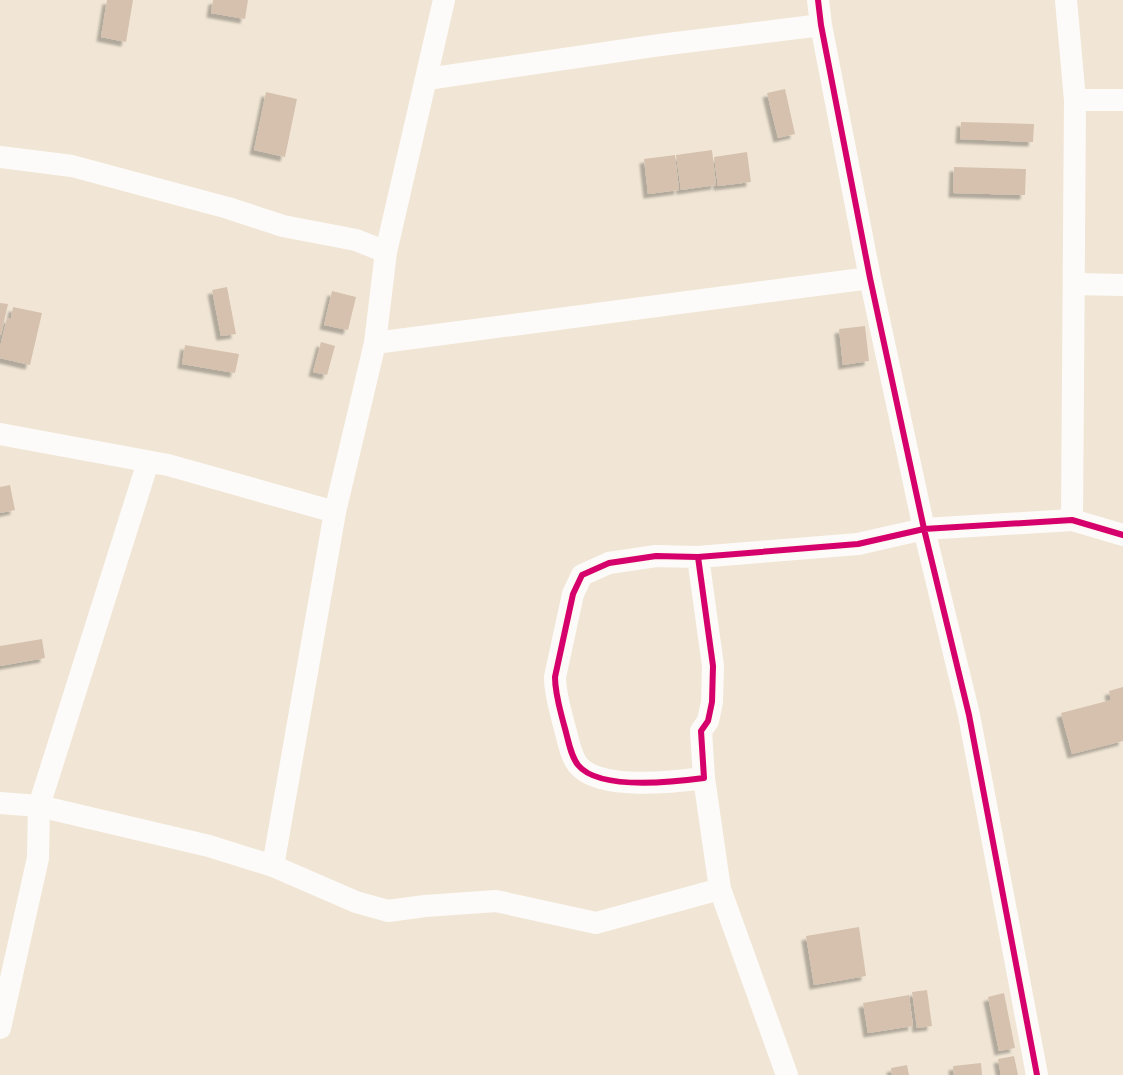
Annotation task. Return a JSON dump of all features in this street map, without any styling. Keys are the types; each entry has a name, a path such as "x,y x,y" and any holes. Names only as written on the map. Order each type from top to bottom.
{"street":[{"path":"273,866 335,512 375,343 386,252 444,0"},
{"path":"818,0 821,26 870,278 924,529 969,715 1037,1075"},
{"path":"1066,0 1075,100 1072,520"},
{"path":"427,78 660,45 821,26"},
{"path":"1075,100 1123,100"},
{"path":"0,157 72,166 228,208 283,226 356,240 386,252"},
{"path":"375,343 870,278"},
{"path":"1075,284 1123,285"},
{"path":"0,434 148,462 168,464 335,512"},
{"path":"0,1028 38,858 40,806 148,462"},
{"path":"704,778 636,783 593,777 578,765 572,751 555,690 555,677 573,594 582,575 609,563 656,556 698,557 858,544 924,529 1072,520 1123,535"},
{"path":"698,557 713,666 712,702 708,721 701,731 704,778 720,888 787,1075"},
{"path":"0,803 40,806 209,846 273,866 356,902 388,911 425,906 496,901 596,923 720,888"}],"building":[{"path":"107,0 133,0 126,42 101,37"},
{"path":"213,0 248,0 245,19 211,13"},
{"path":"785,89 795,134 778,138 767,93"},
{"path":"266,92 297,99 285,157 254,150"},
{"path":"961,122 1034,124 1033,142 960,139"},
{"path":"712,150 716,185 681,190 676,155"},
{"path":"747,152 751,182 718,186 714,157"},
{"path":"675,155 679,190 648,194 644,159"},
{"path":"954,167 1026,169 1025,195 953,193"},
{"path":"227,287 236,334 221,336 212,290"},
{"path":"332,291 356,297 348,330 324,325"},
{"path":"0,303 8,304 1,335 0,335"},
{"path":"13,307 42,313 30,365 0,358 0,347 7,318 11,319"},
{"path":"865,326 869,361 843,365 839,329"},
{"path":"321,342 335,346 327,375 313,372"},
{"path":"185,345 239,354 235,373 182,364"},
{"path":"10,485 15,510 0,513 0,487"},
{"path":"42,639 45,658 0,666 0,646"},
{"path":"1123,687 1123,741 1072,754 1061,713 1111,700 1109,691"},
{"path":"859,927 866,976 814,985 806,936"},
{"path":"927,990 932,1026 917,1028 912,992"},
{"path":"1004,993 1015,1048 999,1051 988,997"},
{"path":"909,995 913,1026 868,1033 863,1003"},
{"path":"1014,1056 1018,1075 1001,1075 998,1059"},
{"path":"981,1063 982,1075 954,1075 953,1066"},
{"path":"907,1065 909,1075 892,1075 891,1068"}],"cycle path":[{"path":"818,0 821,25 870,278 924,529 969,715 1037,1075"},
{"path":"698,557 656,556 609,563 582,575 573,594 555,677 558,701 571,751 578,765 588,773 602,779 638,783 704,778 701,731 708,721 712,702 713,666 698,557 858,544 924,529 1072,520 1123,535"}]}
